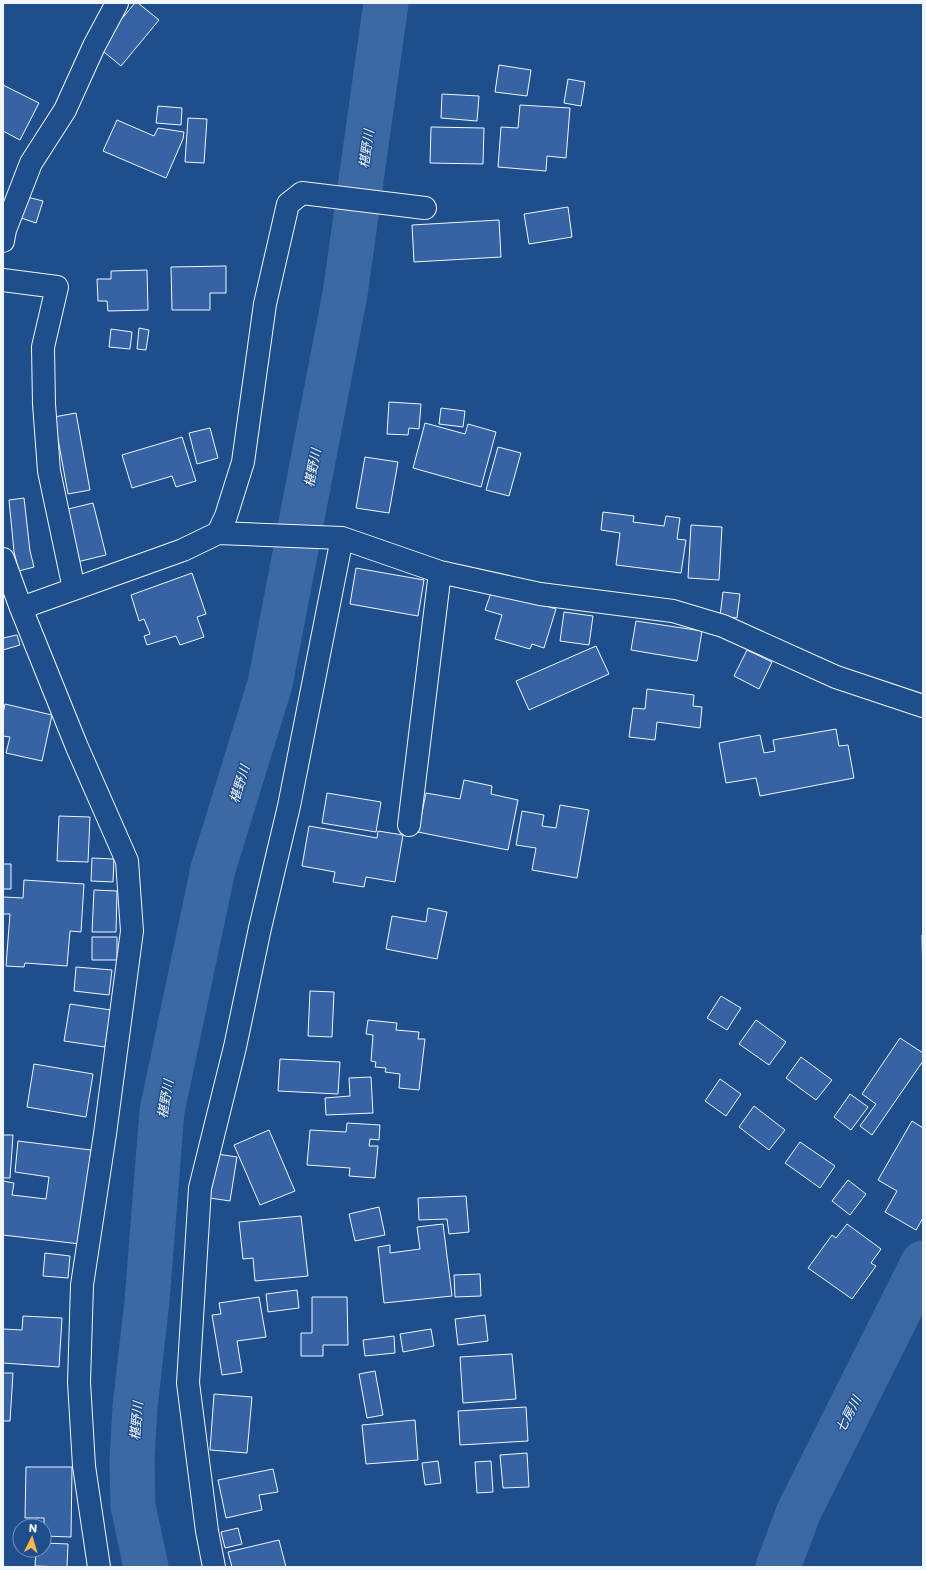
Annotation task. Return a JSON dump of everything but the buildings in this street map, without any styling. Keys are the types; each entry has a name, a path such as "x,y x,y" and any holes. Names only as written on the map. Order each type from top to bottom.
{"street":[{"path":"3,241 5,230 31,163 65,110 94,46 116,3"},
{"path":"226,533 226,516 243,462 265,304 288,204 302,193 425,208"},
{"path":"3,280 57,287 43,347 44,404 49,471 69,591"},
{"path":"31,605 226,533 338,538 440,572 540,594 673,611 723,626 836,677 923,706"},
{"path":"214,1567 206,1530 188,1383 200,1188 235,1047 260,928 289,806 338,538"},
{"path":"3,560 31,605 77,747 127,861 132,931 105,1134 82,1285 80,1382 84,1466 99,1567"},
{"path":"409,824 440,572"}],"waterway":[{"name":"椹野川","path":"146,1567 133,1506 132,1460 135,1407 147,1301 162,1111 213,869 270,684 345,294 386,3"},
{"name":"七房川","path":"778,1567 799,1511 923,1263"}]}
